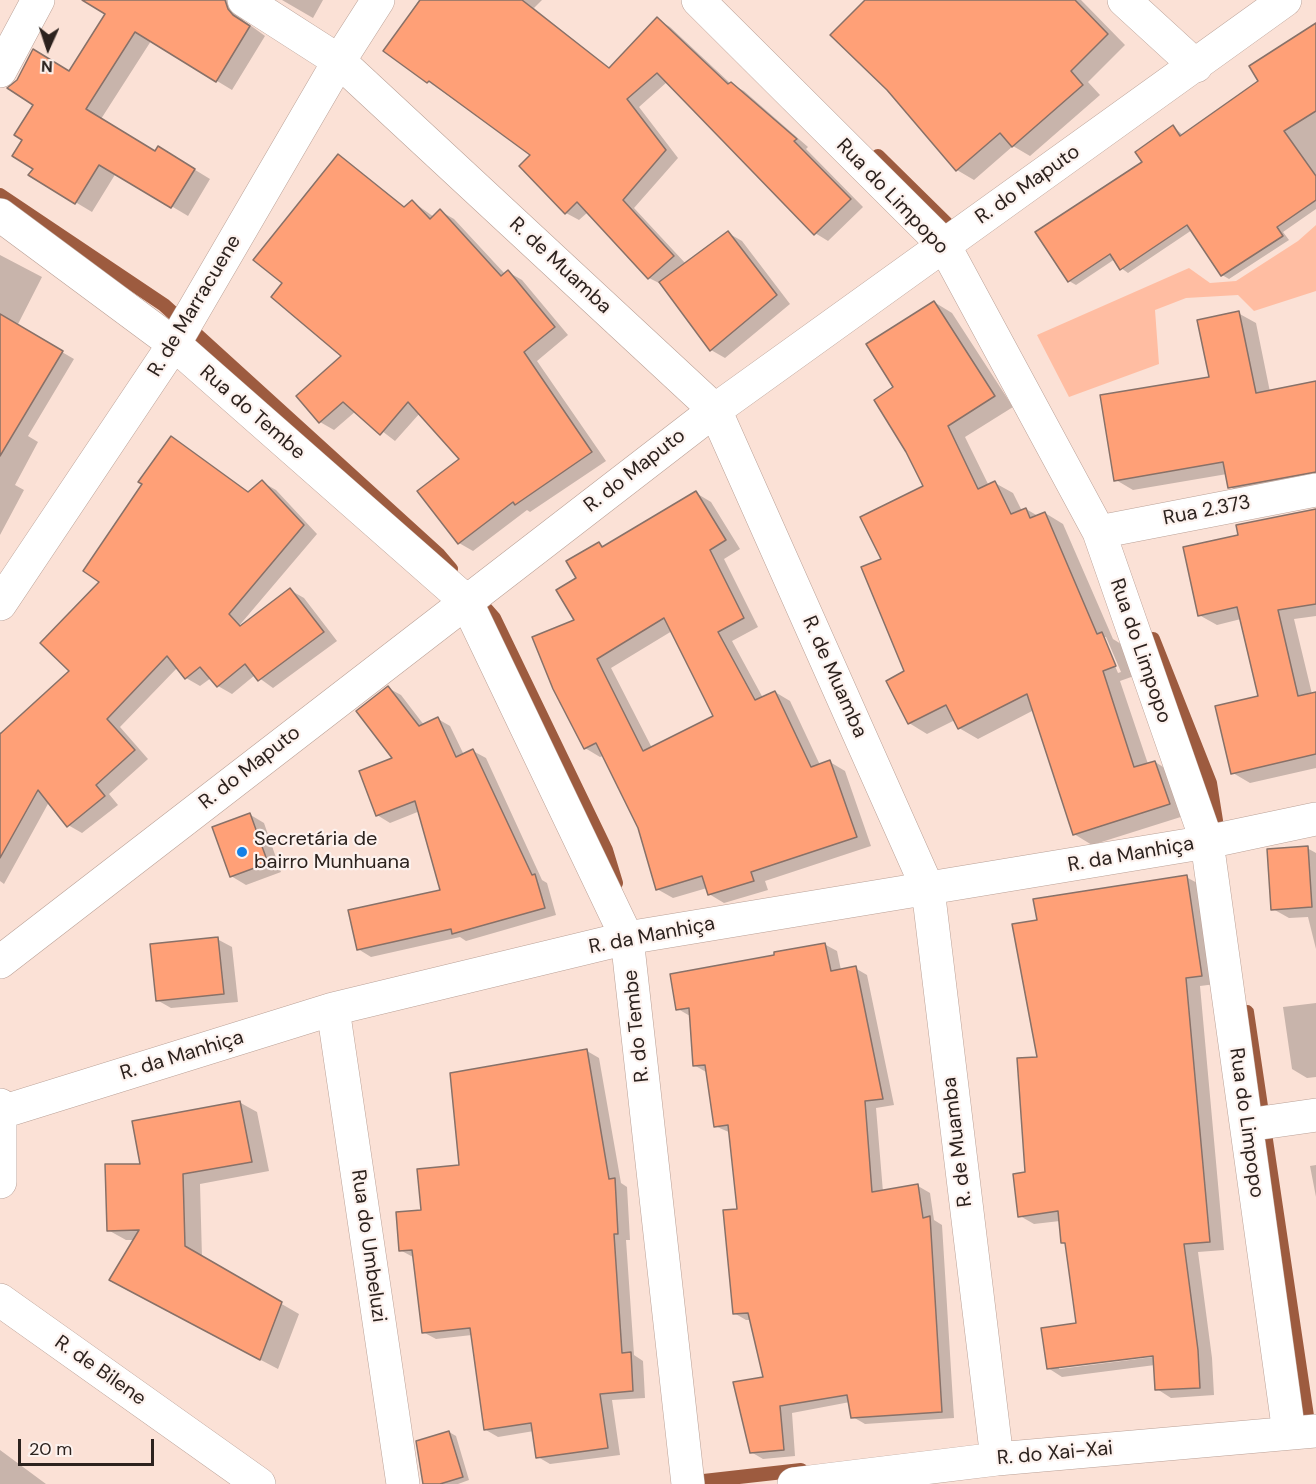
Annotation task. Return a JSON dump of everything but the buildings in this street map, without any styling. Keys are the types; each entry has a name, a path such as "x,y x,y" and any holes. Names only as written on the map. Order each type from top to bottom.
{"street":[{"path":"0,71 38,0"},
{"name":"R. de Muamba","path":"244,0 339,61 715,410 928,889 997,1459"},
{"name":"R. de Marracuene","path":"0,604 174,344 339,61 378,0"},
{"name":"Rua do Limpopo","path":"698,0 944,245 1099,532 1207,842 1246,1125 1303,1432"},
{"path":"1124,0 1196,66"},
{"name":"R. do Maputo","path":"0,962 715,410 1285,0"},
{"name":"Rua do Tembe","path":"0,215 174,344 466,601"},
{"name":"Rua 2.373","path":"1099,532 1316,490"},
{"name":"R. do Tembe","path":"466,601 627,938 688,1484"},
{"name":"R. da Manhiça","path":"1,1108 333,1009 627,938 1207,842 1316,819"},
{"name":"Rua do Umbeluzi","path":"333,1009 403,1484"},
{"path":"0,1182 1,1108"},
{"path":"1246,1125 1316,1115"},
{"name":"R. de Bilene","path":"0,1300 259,1484"},
{"name":"R. do Xai-Xai","path":"794,1484 997,1459 1303,1432"}],"shaded area":[{"path":"1316,225 1316,291 1254,311 1238,295 1186,298 1155,310 1159,364 1069,397 1037,335 1189,268 1210,283 1236,281 1298,241"}],"waterway":[{"path":"878,156 946,223 954,237"},
{"path":"0,195 164,305 439,555 451,569"},
{"path":"480,602 494,618 606,850 616,883"},
{"path":"1153,639 1210,783 1218,833"},
{"path":"1247,1012 1307,1416"},
{"path":"686,1483 801,1470"}],"place":[{"name":"Secretária de bairro Munhuana","path":"242,852"}]}
